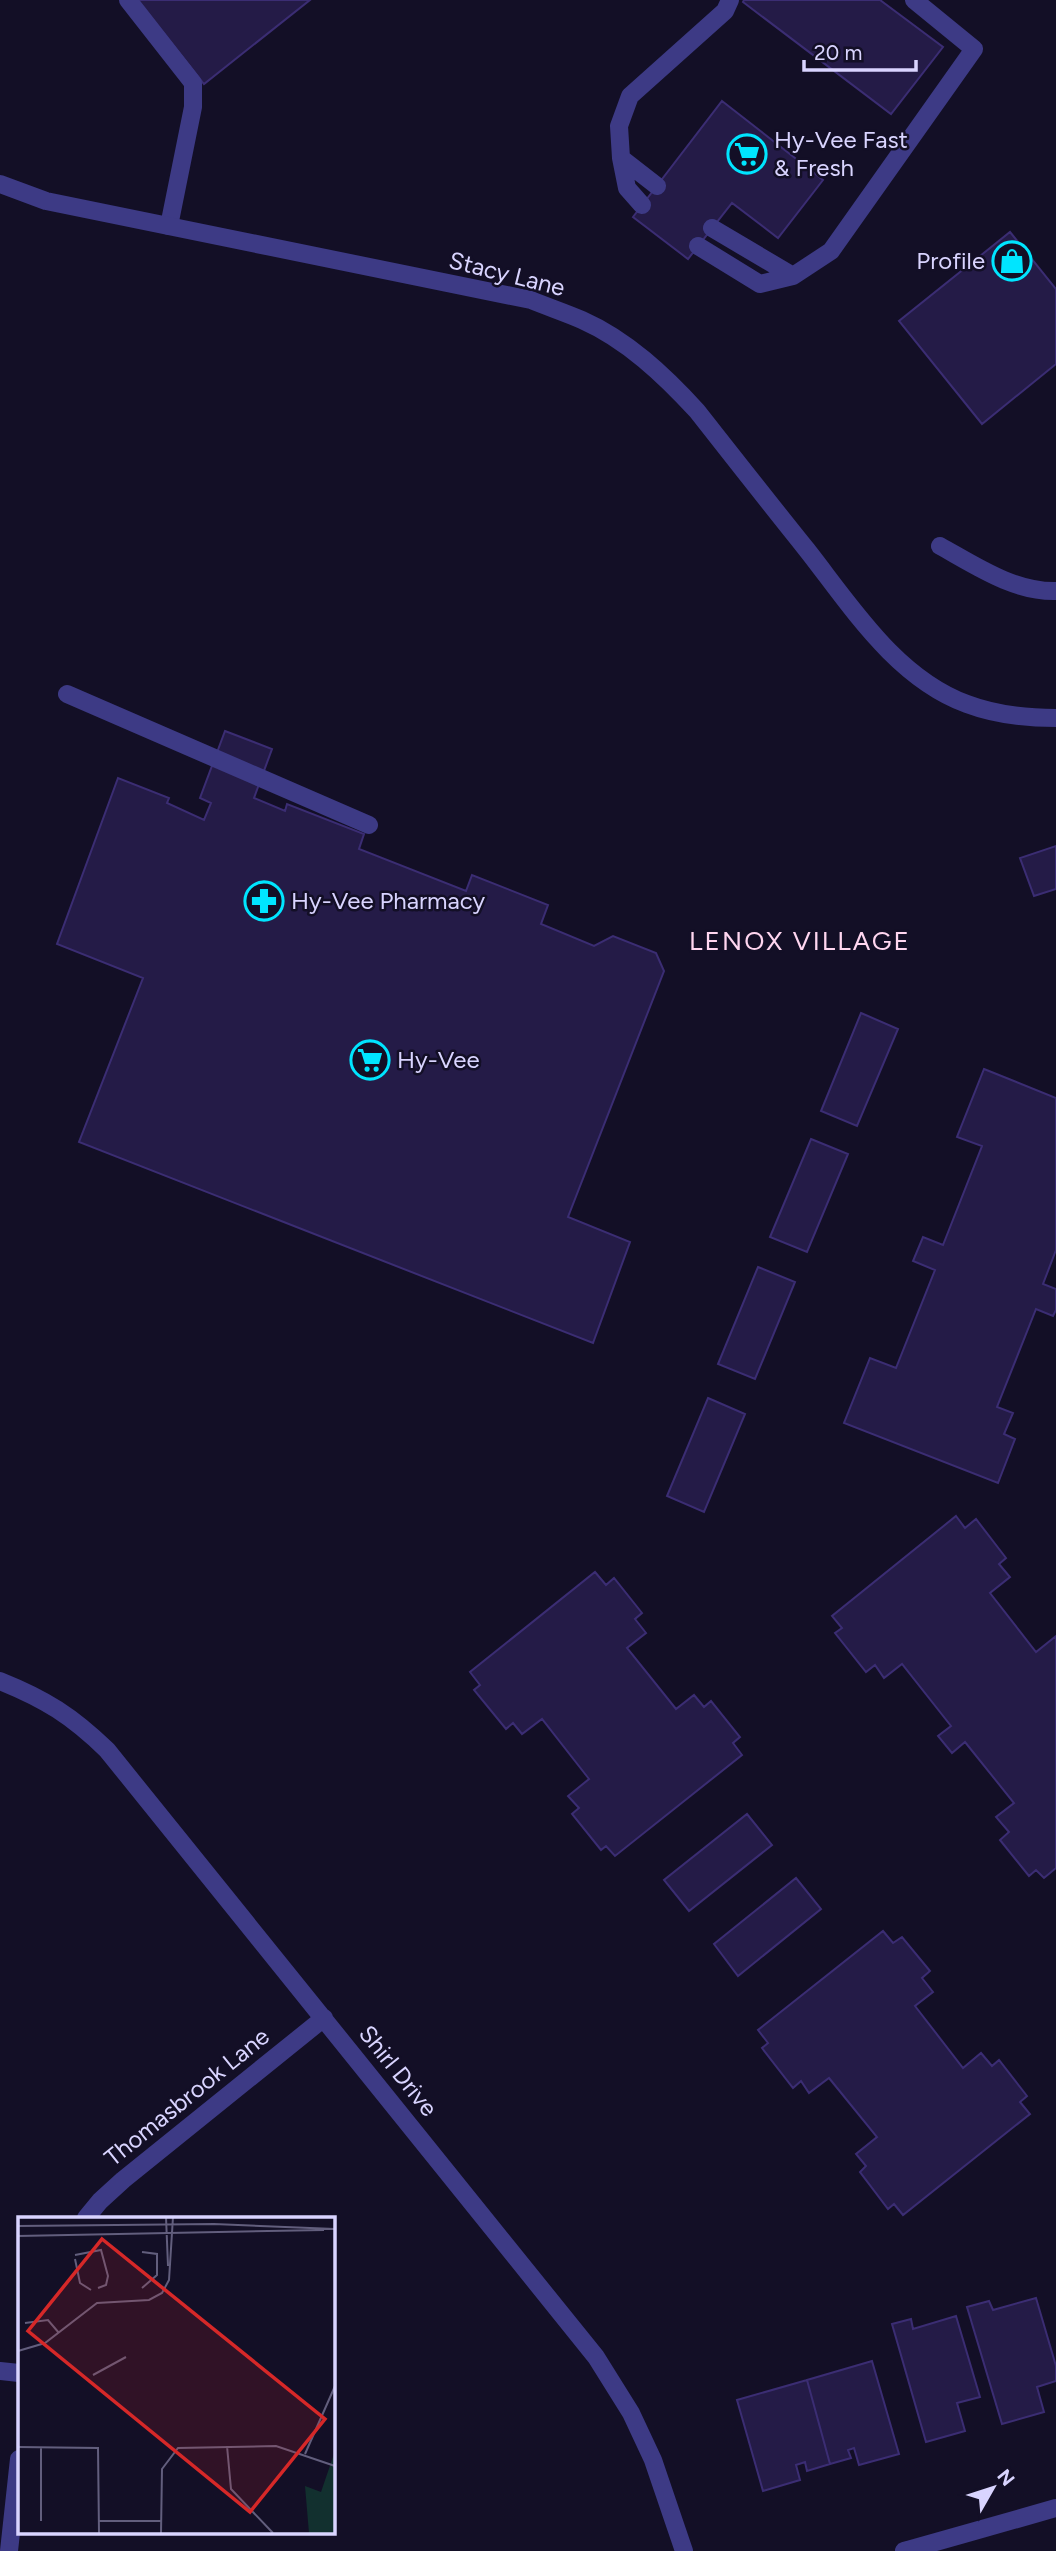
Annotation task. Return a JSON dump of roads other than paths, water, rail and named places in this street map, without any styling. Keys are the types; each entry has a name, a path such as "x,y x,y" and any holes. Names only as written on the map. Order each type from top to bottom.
{"street":[{"path":"128,0 193,83 193,107 169,226"},
{"path":"698,246 760,284 793,276 831,251 974,49 914,0"},
{"path":"642,205 627,188 621,158 619,126 630,96 728,5"},
{"path":"621,158 657,186"},
{"name":"Stacy Lane","path":"0,184 46,201 531,300 584,321 628,347 676,388 706,422 866,626 897,659 930,685 965,704 1014,717 1056,718"},
{"path":"712,228 793,276"},
{"path":"940,546 990,575 1039,592 1056,591"},
{"path":"66,694 369,825"},
{"name":"Shirl Drive","path":"0,1681 37,1696 67,1715 107,1750 596,2357 631,2413 653,2460 684,2551"},
{"name":"Thomasbrook Lane","path":"87,2217 125,2179 324,2018"},
{"path":"0,2371 18,2373"},
{"path":"9,2551 18,2468"},
{"path":"904,2551 1056,2508"}],"place":[{"name":"Hy-Vee Fast & Fresh","path":"747,154"},
{"name":"Profile","path":"1012,261"},
{"name":"Hy-Vee Pharmacy","path":"264,901"},
{"name":"Hy-Vee","path":"370,1060"}],"district":[{"name":"LENOX VILLAGE","path":"800,941"}]}
